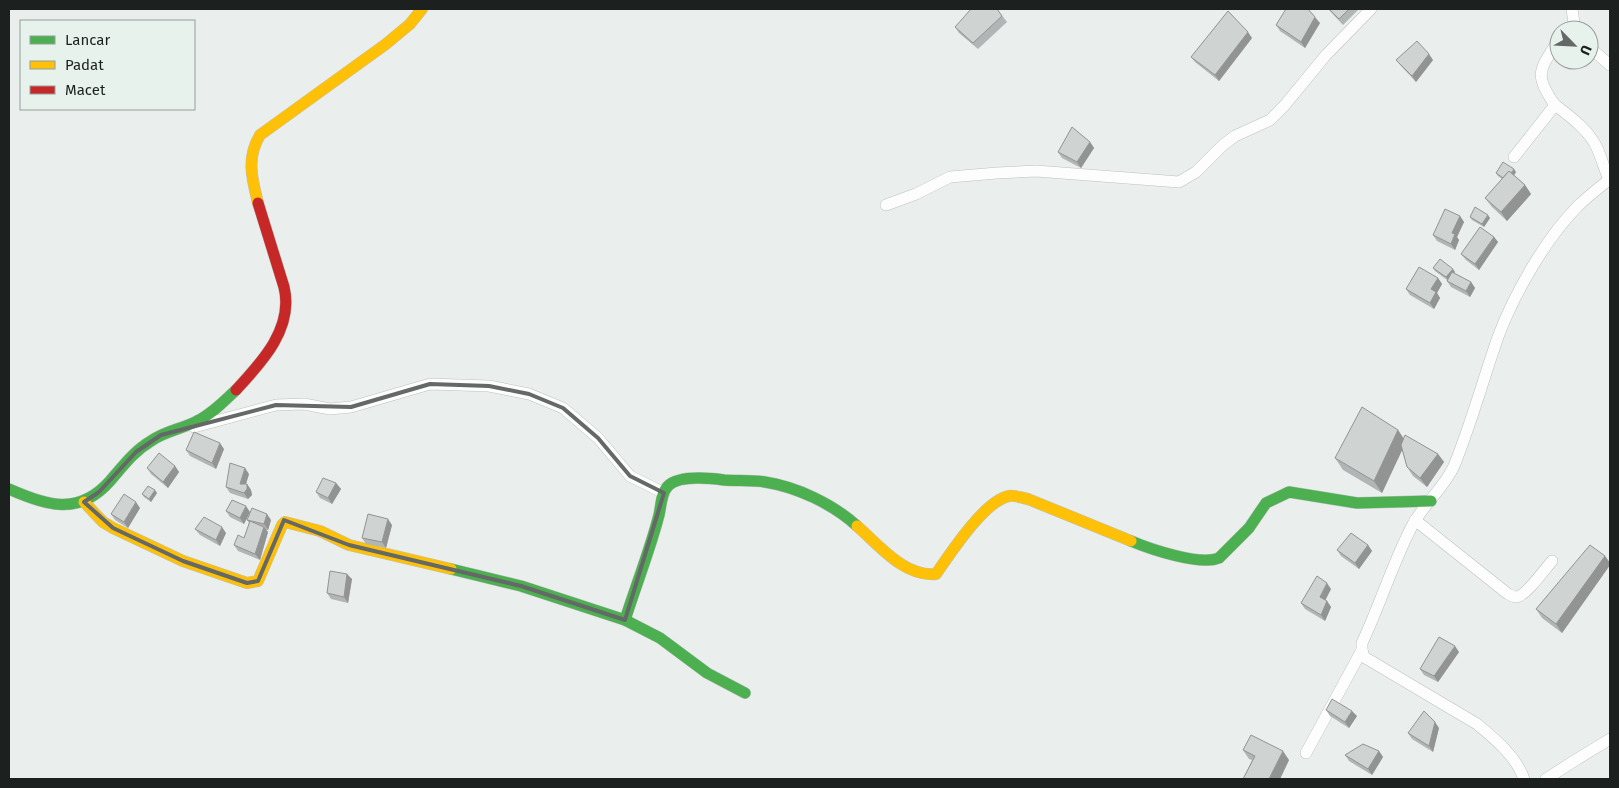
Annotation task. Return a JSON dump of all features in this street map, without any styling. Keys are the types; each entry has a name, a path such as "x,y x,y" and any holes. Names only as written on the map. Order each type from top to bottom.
{"street":[{"path":"9,490 48,504 84,502 100,492 136,452 161,435 201,419 230,397 271,347 284,321 288,296 252,180 252,152 260,135 386,44 410,24 422,9"},
{"path":"886,205 916,194 950,177 997,172 1036,171 1179,182 1196,172 1223,144 1235,136 1270,120 1284,106 1326,54 1371,9"},
{"path":"1599,56 1610,65"},
{"path":"1524,779 1509,755 1494,738 1477,724 1364,657 1362,643 1416,520 1445,483 1460,452 1498,337 1513,302 1534,264 1565,220 1579,205 1610,179 1597,148 1587,132 1555,105 1545,90 1540,78 1549,57"},
{"path":"1514,158 1555,105"},
{"path":"180,429 276,405 304,404 330,409 350,408 430,384 489,386 529,394 563,408 598,438 630,476 664,493"},
{"path":"625,620 659,516 664,493 668,486 686,478 712,477 768,482 784,487 837,510 900,562 924,575 936,574 962,537 995,502 1010,496 1028,499 1146,547 1209,562 1219,558 1249,528 1266,503 1282,494 1295,492 1357,503 1431,501"},
{"path":"84,502 103,522 113,528 183,561 247,583 258,581 282,525 285,522 289,522 320,531 349,545 521,586 625,620 660,638 707,673 745,693"},
{"path":"1416,520 1508,594 1515,597 1526,591 1552,561"},
{"path":"1306,753 1362,650"},
{"path":"1546,779 1610,739"}],"highlighted area":[{"path":"430,384 489,386 529,394 563,408 598,438 630,476 664,493 625,620 521,586 349,545 284,520 258,581 247,583 183,561 113,528 84,502 99,492 136,452 161,435 276,405 351,407"}],"building":[{"path":"971,9 997,9 1002,16 973,43 955,27"},
{"path":"1286,9 1308,9 1315,17 1301,42 1276,25"},
{"path":"1329,9 1349,9 1339,19"},
{"path":"1228,11 1248,32 1215,75 1191,57"},
{"path":"1417,41 1429,54 1412,76 1396,60"},
{"path":"1072,127 1090,142 1077,162 1058,152"},
{"path":"1503,162 1514,169 1511,173 1509,171 1503,178 1496,173"},
{"path":"1509,171 1525,185 1501,212 1485,198"},
{"path":"1475,207 1488,215 1482,224 1470,217"},
{"path":"1445,209 1460,216 1452,233 1455,234 1451,244 1433,235"},
{"path":"1480,227 1494,237 1475,264 1461,254"},
{"path":"1440,259 1453,269 1446,277 1433,268"},
{"path":"1419,267 1438,278 1431,289 1436,292 1430,303 1406,289"},
{"path":"1452,272 1471,282 1466,291 1447,281"},
{"path":"1362,407 1398,430 1374,481 1335,458"},
{"path":"194,432 220,443 212,463 186,450"},
{"path":"1405,435 1438,454 1420,478 1407,467 1401,445"},
{"path":"159,453 175,466 163,482 147,468"},
{"path":"230,463 245,468 240,484 247,484 247,489 244,493 226,487"},
{"path":"323,478 336,483 328,498 316,492"},
{"path":"148,486 155,490 149,499 142,494"},
{"path":"124,494 136,502 124,522 111,514"},
{"path":"232,500 246,506 240,518 226,511"},
{"path":"252,508 267,514 264,524 247,520"},
{"path":"368,514 388,519 382,542 362,538"},
{"path":"204,517 222,527 216,540 195,529"},
{"path":"250,521 264,527 255,554 234,545 238,535 244,538"},
{"path":"1351,533 1368,545 1355,563 1337,550"},
{"path":"1590,545 1605,556 1556,624 1536,609"},
{"path":"330,571 347,574 344,597 327,593"},
{"path":"1317,576 1327,583 1320,597 1327,601 1321,615 1301,603"},
{"path":"1439,637 1455,646 1434,676 1420,669"},
{"path":"1332,699 1352,711 1345,722 1326,710"},
{"path":"1424,711 1435,722 1429,746 1408,733"},
{"path":"1251,735 1283,751 1269,779 1243,779 1255,756 1243,750"},
{"path":"1363,744 1379,751 1368,769 1345,755"}],"traffic: fast":[{"path":"9,489 49,503 74,503 86,499 98,492 110,481 139,449 162,435 208,415 236,390"},
{"path":"625,620 659,515 664,492 668,486 679,480 703,478 760,481 777,484 802,492 826,504 857,526"},
{"path":"1131,541 1175,556 1211,560 1219,558 1249,528 1266,503 1289,492 1357,503 1431,501"},
{"path":"451,569 521,586 625,620 660,638 707,673 745,693"}],"traffic: slow":[{"path":"258,203 252,177 252,160 260,135 386,44 410,24 422,9"},
{"path":"857,526 893,558 903,565 924,574 936,574 968,529 989,507 1009,496 1028,499 1131,541"},
{"path":"84,502 103,522 113,528 183,561 247,583 258,581 285,522 320,531 349,545 451,569"}],"traffic: jam":[{"path":"236,390 256,368 274,343 280,330 286,302 284,287 258,203"}]}
